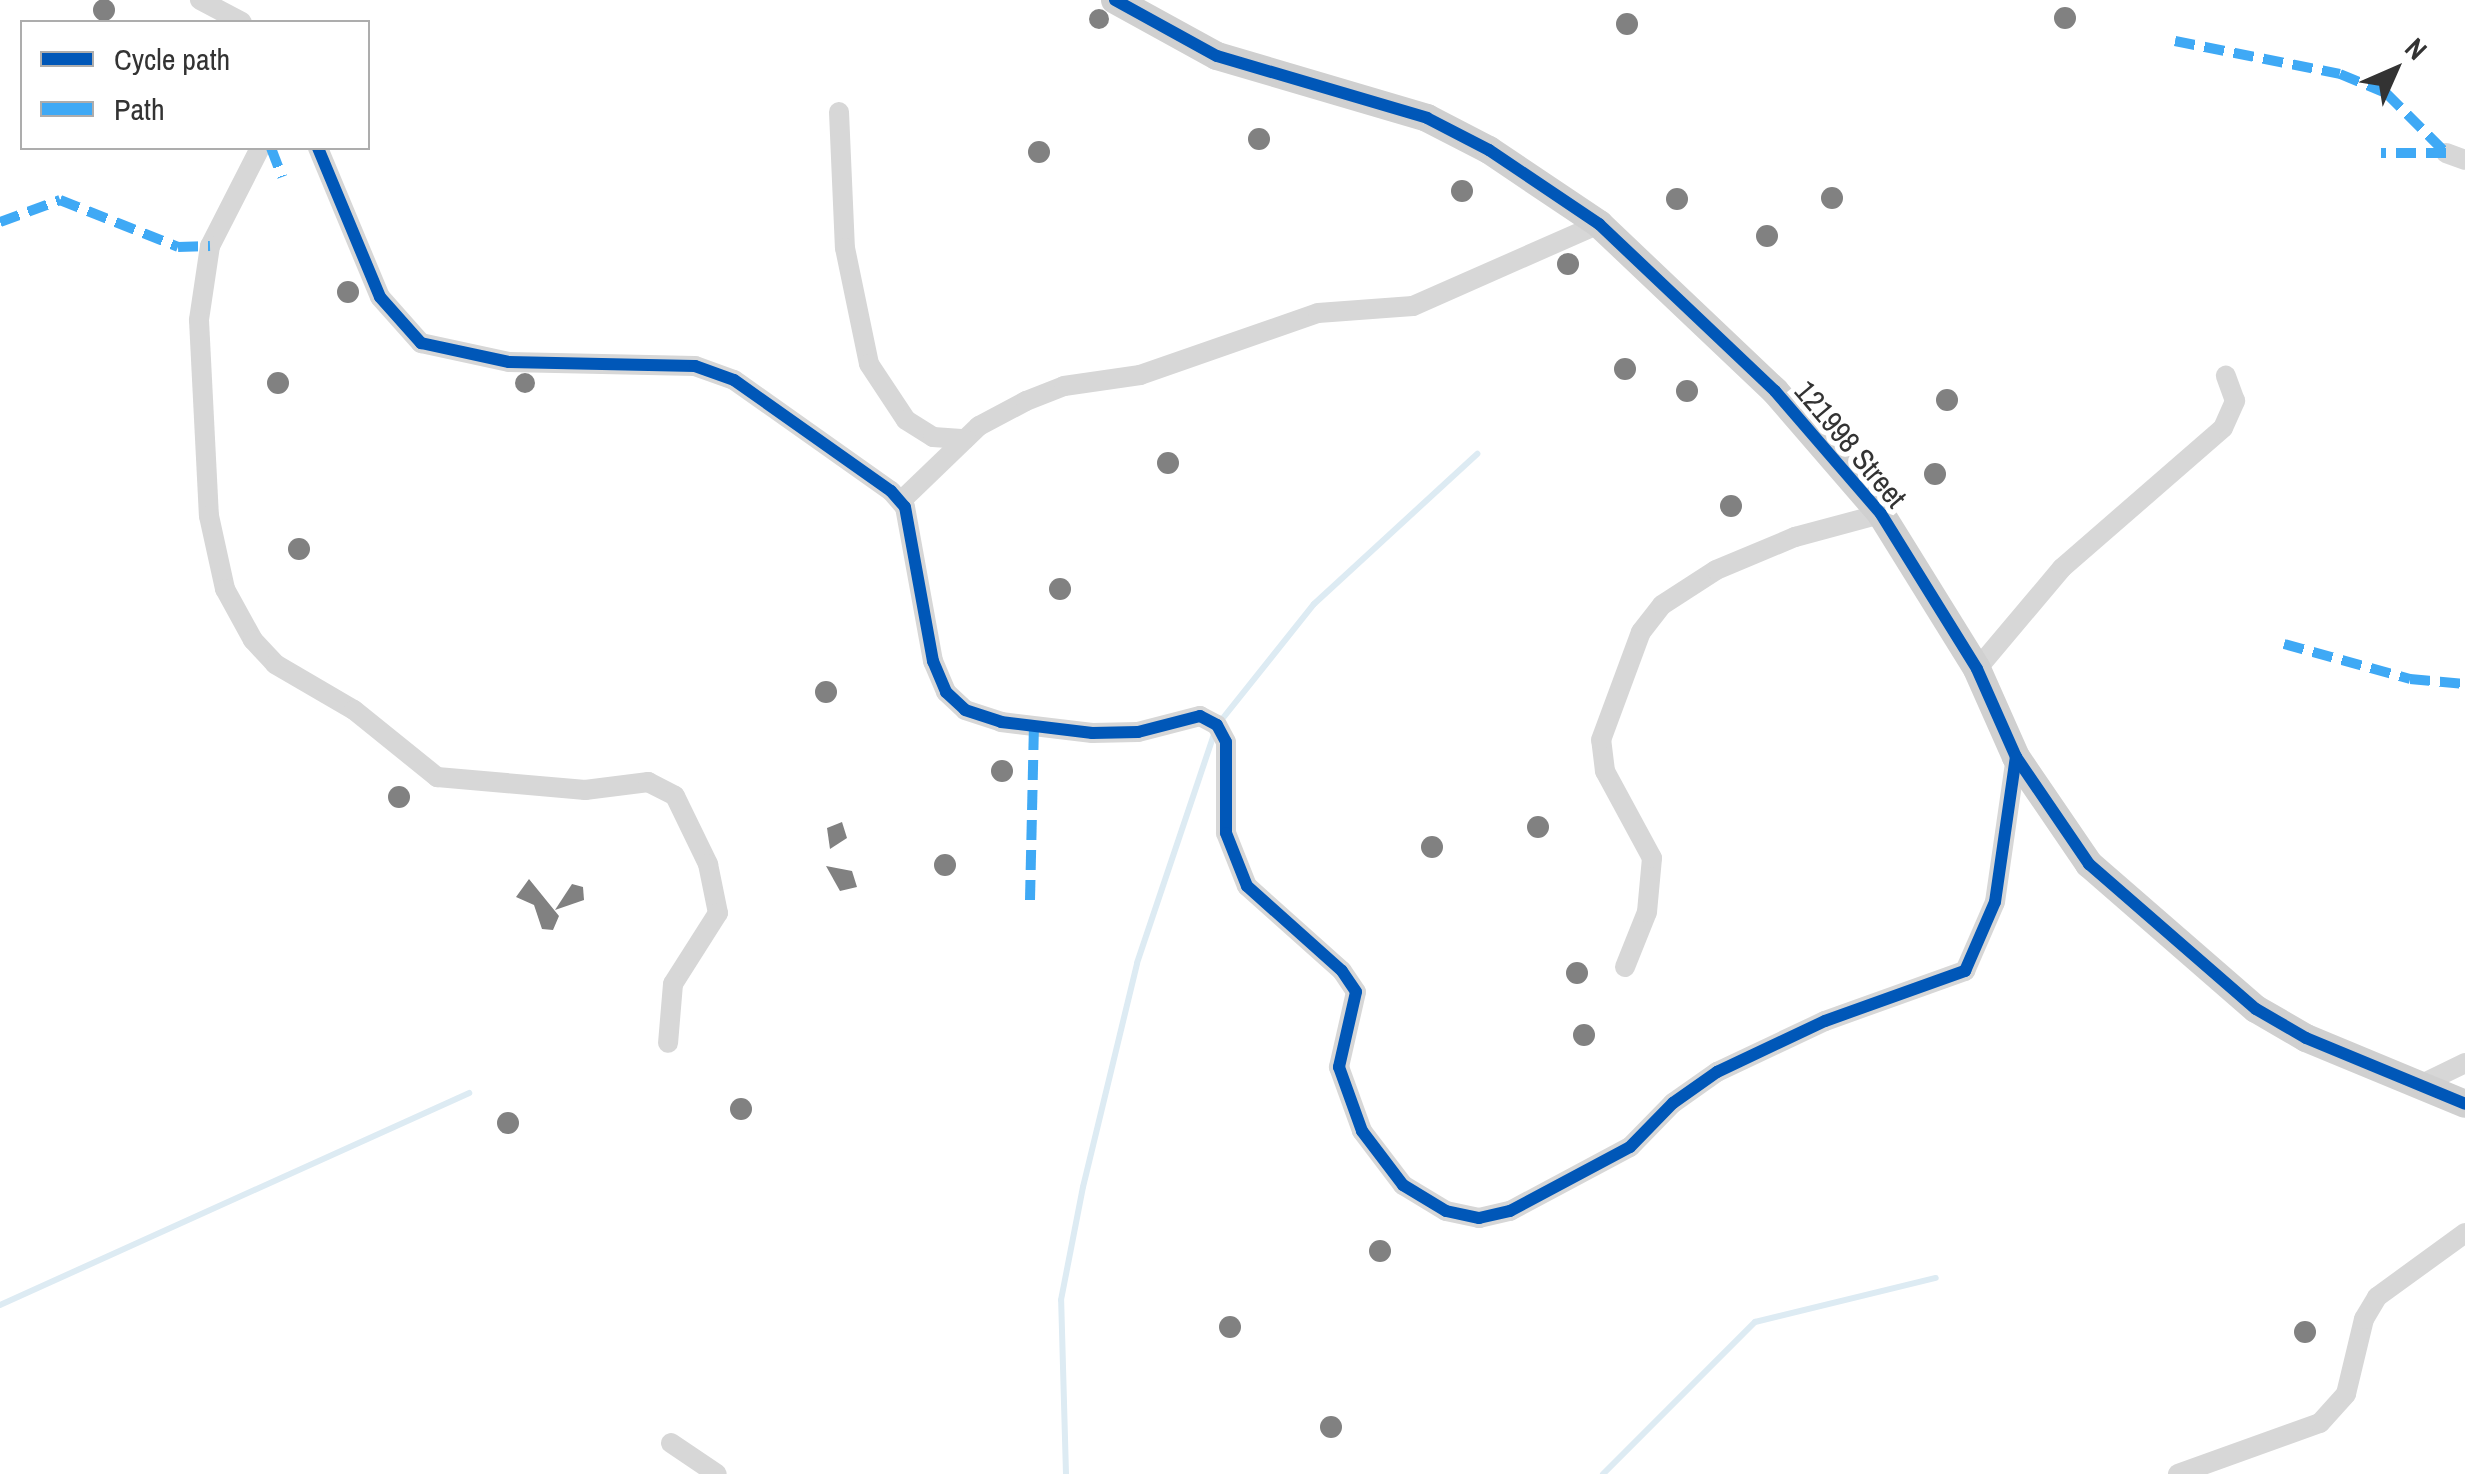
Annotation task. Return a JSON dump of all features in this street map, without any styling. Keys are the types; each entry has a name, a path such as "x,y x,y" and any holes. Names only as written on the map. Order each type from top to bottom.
{"street":[{"path":"200,0 238,20"},
{"name":"121998 Street","path":"1114,0 1217,56 1426,118 1489,150 1599,224 1787,404 1881,514 1977,669 2016,756 2089,864 2256,1009 2306,1038 2465,1104"},
{"path":"840,112 845,248 869,364 906,420 932,437 964,439"},
{"path":"259,150 210,246 200,320 209,516 225,589 253,640 276,664 354,710 437,777 585,790 648,782 675,796 708,864 718,913 673,984 668,1043"},
{"path":"319,150 380,297 420,343 509,362 695,366 734,380 901,501 933,661 946,692 966,710 1001,722 1092,733 1138,732 1200,716 1224,732 1223,810 1246,886 1342,970 1356,992 1339,1066 1362,1132 1403,1185 1462,1216 1492,1218 1620,1153 1700,1081 1800,1031 1966,971 1995,902 2016,756"},
{"path":"901,501 964,439 999,412 1064,386 1140,376 1318,313 1413,306 1599,224"},
{"path":"1977,669 2062,568 2223,428 2235,400 2226,376"},
{"path":"1625,968 1647,912 1652,858 1606,770 1601,740 1640,632 1662,605 1716,570 1795,537 1881,514"},
{"path":"2422,1084 2465,1063"},
{"path":"2178,1474 2320,1423 2346,1394 2364,1320 2377,1297 2465,1233"},
{"path":"671,1443 717,1474"}],"building":[{"path":"104,-1 114,6 112,18 96,18 96,2"},
{"path":"2065,7 2073,10 2073,26 2065,29 2057,26 2054,18 2057,10"},
{"path":"1095,9 1103,9 1109,19 1103,29 1095,29 1089,23 1089,15"},
{"path":"1627,13 1635,16 1635,32 1627,35 1619,32 1616,24 1619,16"},
{"path":"1259,128 1267,131 1267,147 1259,150 1251,147 1248,139 1251,131"},
{"path":"1039,141 1047,144 1047,160 1039,163 1031,160 1028,152 1031,144"},
{"path":"1462,180 1470,183 1470,199 1462,202 1454,199 1451,191 1454,183"},
{"path":"1832,187 1840,190 1840,206 1832,209 1824,206 1821,198 1824,190"},
{"path":"1677,188 1685,191 1685,207 1677,210 1669,207 1666,199 1669,191"},
{"path":"1767,225 1775,228 1775,244 1767,247 1759,244 1756,236 1759,228"},
{"path":"1568,253 1576,256 1576,272 1568,275 1560,272 1557,264 1560,256"},
{"path":"348,281 356,284 356,300 348,303 340,300 337,292 340,284"},
{"path":"1625,358 1633,361 1633,377 1625,380 1617,377 1614,369 1617,361"},
{"path":"278,372 286,375 286,391 278,394 270,391 267,383 270,375"},
{"path":"525,373 535,383 525,393 515,383"},
{"path":"1687,380 1695,383 1695,399 1687,402 1679,399 1676,391 1679,383"},
{"path":"1947,389 1955,392 1955,408 1947,411 1939,408 1936,400 1939,392"},
{"path":"1168,452 1176,455 1176,471 1168,474 1160,471 1157,463 1160,455"},
{"path":"1935,463 1943,466 1943,482 1935,485 1927,482 1924,474 1927,466"},
{"path":"1731,495 1739,498 1739,514 1731,517 1723,514 1720,506 1723,498"},
{"path":"299,538 307,541 307,557 299,560 291,557 288,549 291,541"},
{"path":"1060,578 1068,581 1068,597 1060,600 1052,597 1049,589 1052,581"},
{"path":"826,681 834,684 834,700 826,703 818,700 815,692 818,684"},
{"path":"1002,760 1010,763 1010,779 1002,782 994,779 991,771 994,763"},
{"path":"399,786 407,789 407,805 399,808 391,805 388,797 391,789"},
{"path":"1538,816 1546,819 1546,835 1538,838 1530,835 1527,827 1530,819"},
{"path":"842,822 847,838 830,849 827,828"},
{"path":"1432,836 1440,839 1440,855 1432,858 1424,855 1421,847 1424,839"},
{"path":"945,854 953,857 953,873 945,876 937,873 934,865 937,857"},
{"path":"826,866 852,871 857,887 840,891"},
{"path":"529,879 559,916 553,930 542,929 534,905 516,897"},
{"path":"572,884 583,887 584,900 555,910"},
{"path":"1577,962 1585,965 1585,981 1577,984 1569,981 1566,973 1569,965"},
{"path":"1584,1024 1592,1027 1592,1043 1584,1046 1576,1043 1573,1035 1576,1027"},
{"path":"741,1098 749,1101 749,1117 741,1120 733,1117 730,1109 733,1101"},
{"path":"508,1112 516,1115 516,1131 508,1134 500,1131 497,1123 500,1115"},
{"path":"1380,1240 1388,1243 1388,1259 1380,1262 1372,1259 1369,1251 1372,1243"},
{"path":"1230,1316 1238,1319 1238,1335 1230,1338 1222,1335 1219,1327 1222,1319"},
{"path":"2305,1321 2313,1324 2313,1340 2305,1343 2297,1340 2294,1332 2297,1324"},
{"path":"1331,1416 1339,1419 1339,1435 1331,1438 1323,1435 1320,1427 1323,1419"}],"waterway":[{"path":"1219,723 1314,604 1477,454"},
{"path":"1066,1474 1061,1300 1083,1187 1137,963 1214,734"},
{"path":"0,1305 469,1093"},
{"path":"1603,1474 1755,1322 1936,1278"}],"marked path":[{"path":"2175,41 2340,74 2386,93 2446,153 2381,153"},
{"path":"272,150 282,177"},
{"path":"0,222 60,200 178,247 210,246"},
{"path":"2284,644 2410,679 2465,684"},
{"path":"1030,900 1034,726"}],"cycle path":[{"path":"1115,0 1217,56 1427,118 1489,150 1599,224 1775,391 1881,514 1977,669 2016,757 2089,864 2256,1009 2306,1038 2465,1104"},
{"path":"319,150 380,297 421,343 509,362 695,366 734,380 891,491 905,507 933,661 946,692 965,710 1001,722 1092,733 1138,732 1200,716 1217,725 1226,742 1226,833 1247,886 1342,971 1356,992 1339,1067 1362,1131 1403,1185 1446,1211 1479,1218 1510,1211 1630,1147 1673,1103 1717,1072 1825,1021 1965,971 1995,902 2016,757"}]}
